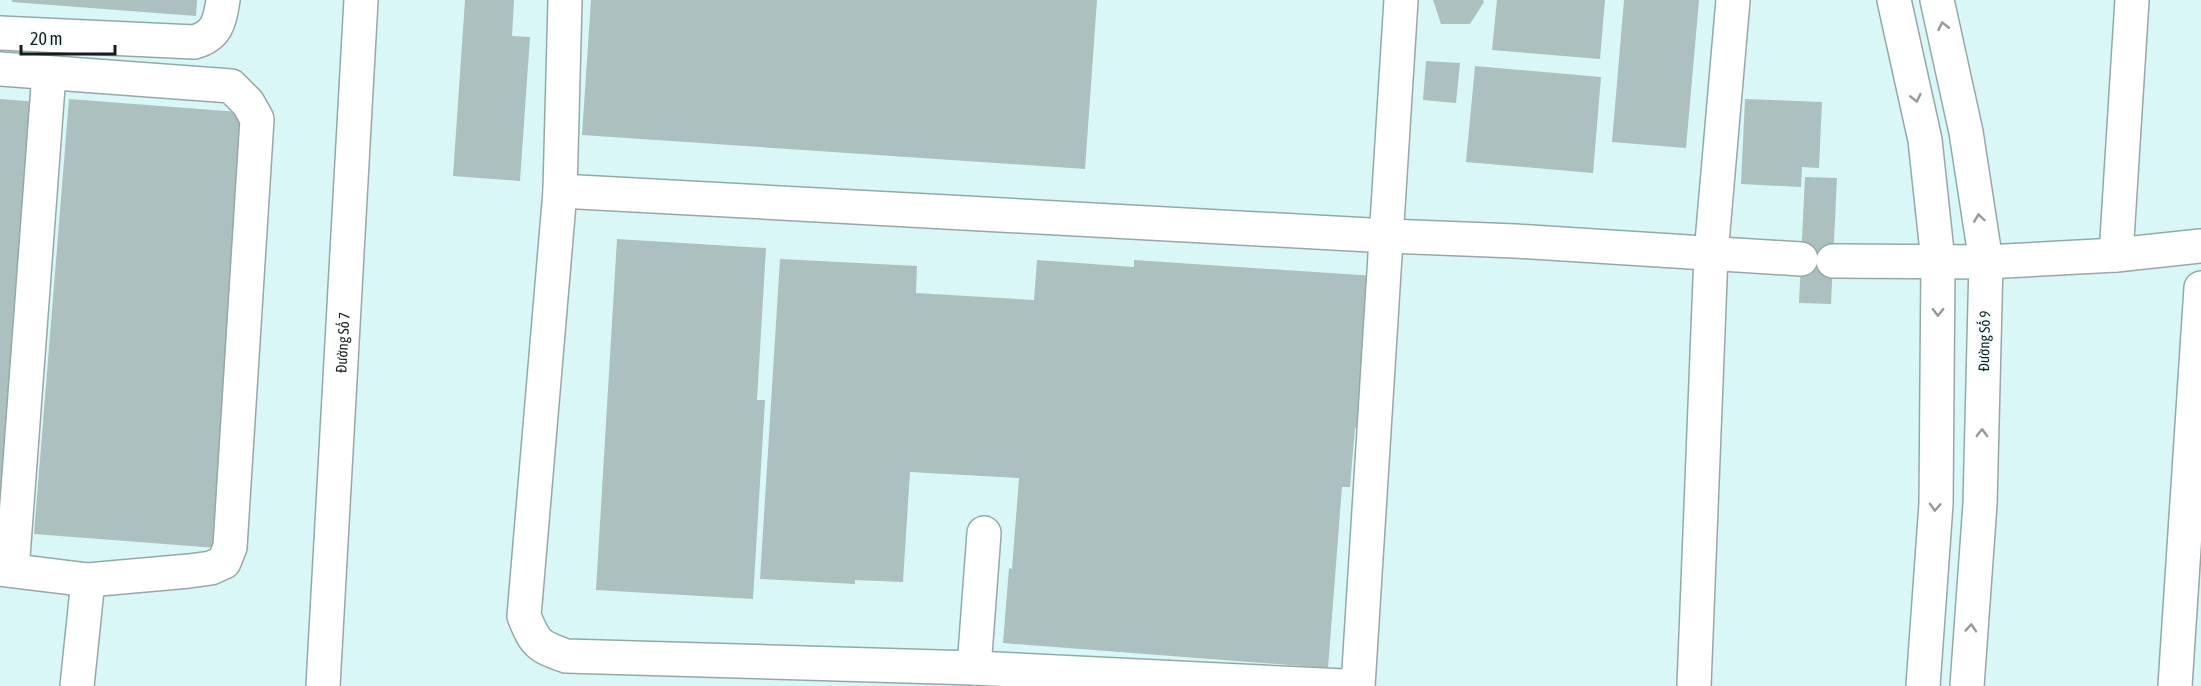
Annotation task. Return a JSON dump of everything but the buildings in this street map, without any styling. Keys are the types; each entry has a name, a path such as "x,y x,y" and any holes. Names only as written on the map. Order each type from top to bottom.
{"street":[{"path":"0,33 194,42 207,39 220,21 223,0"},
{"name":"Đường Số 7","path":"323,686 361,0"},
{"path":"566,0 560,191 524,616 534,639 550,650 566,656 974,668 1344,686"},
{"path":"1358,686 1401,0"},
{"path":"1694,686 1711,254 1733,0"},
{"path":"1894,0 1925,140 1938,261 1936,504 1923,686"},
{"name":"Đường Số 9","path":"1937,0 1966,132 1986,262 1980,504 1967,686"},
{"path":"2116,255 2132,0"},
{"path":"0,69 231,86 248,103 257,119 230,547 224,562 211,568 88,580 6,570 50,73"},
{"path":"560,191 1515,241 1801,259"},
{"path":"1833,261 1986,262 2116,255 2201,246"},
{"path":"2175,686 2201,288"},
{"path":"974,668 984,533"},
{"path":"77,686 88,580"}],"shaded area":[{"path":"0,0 2201,0 2201,686 0,686"}]}
